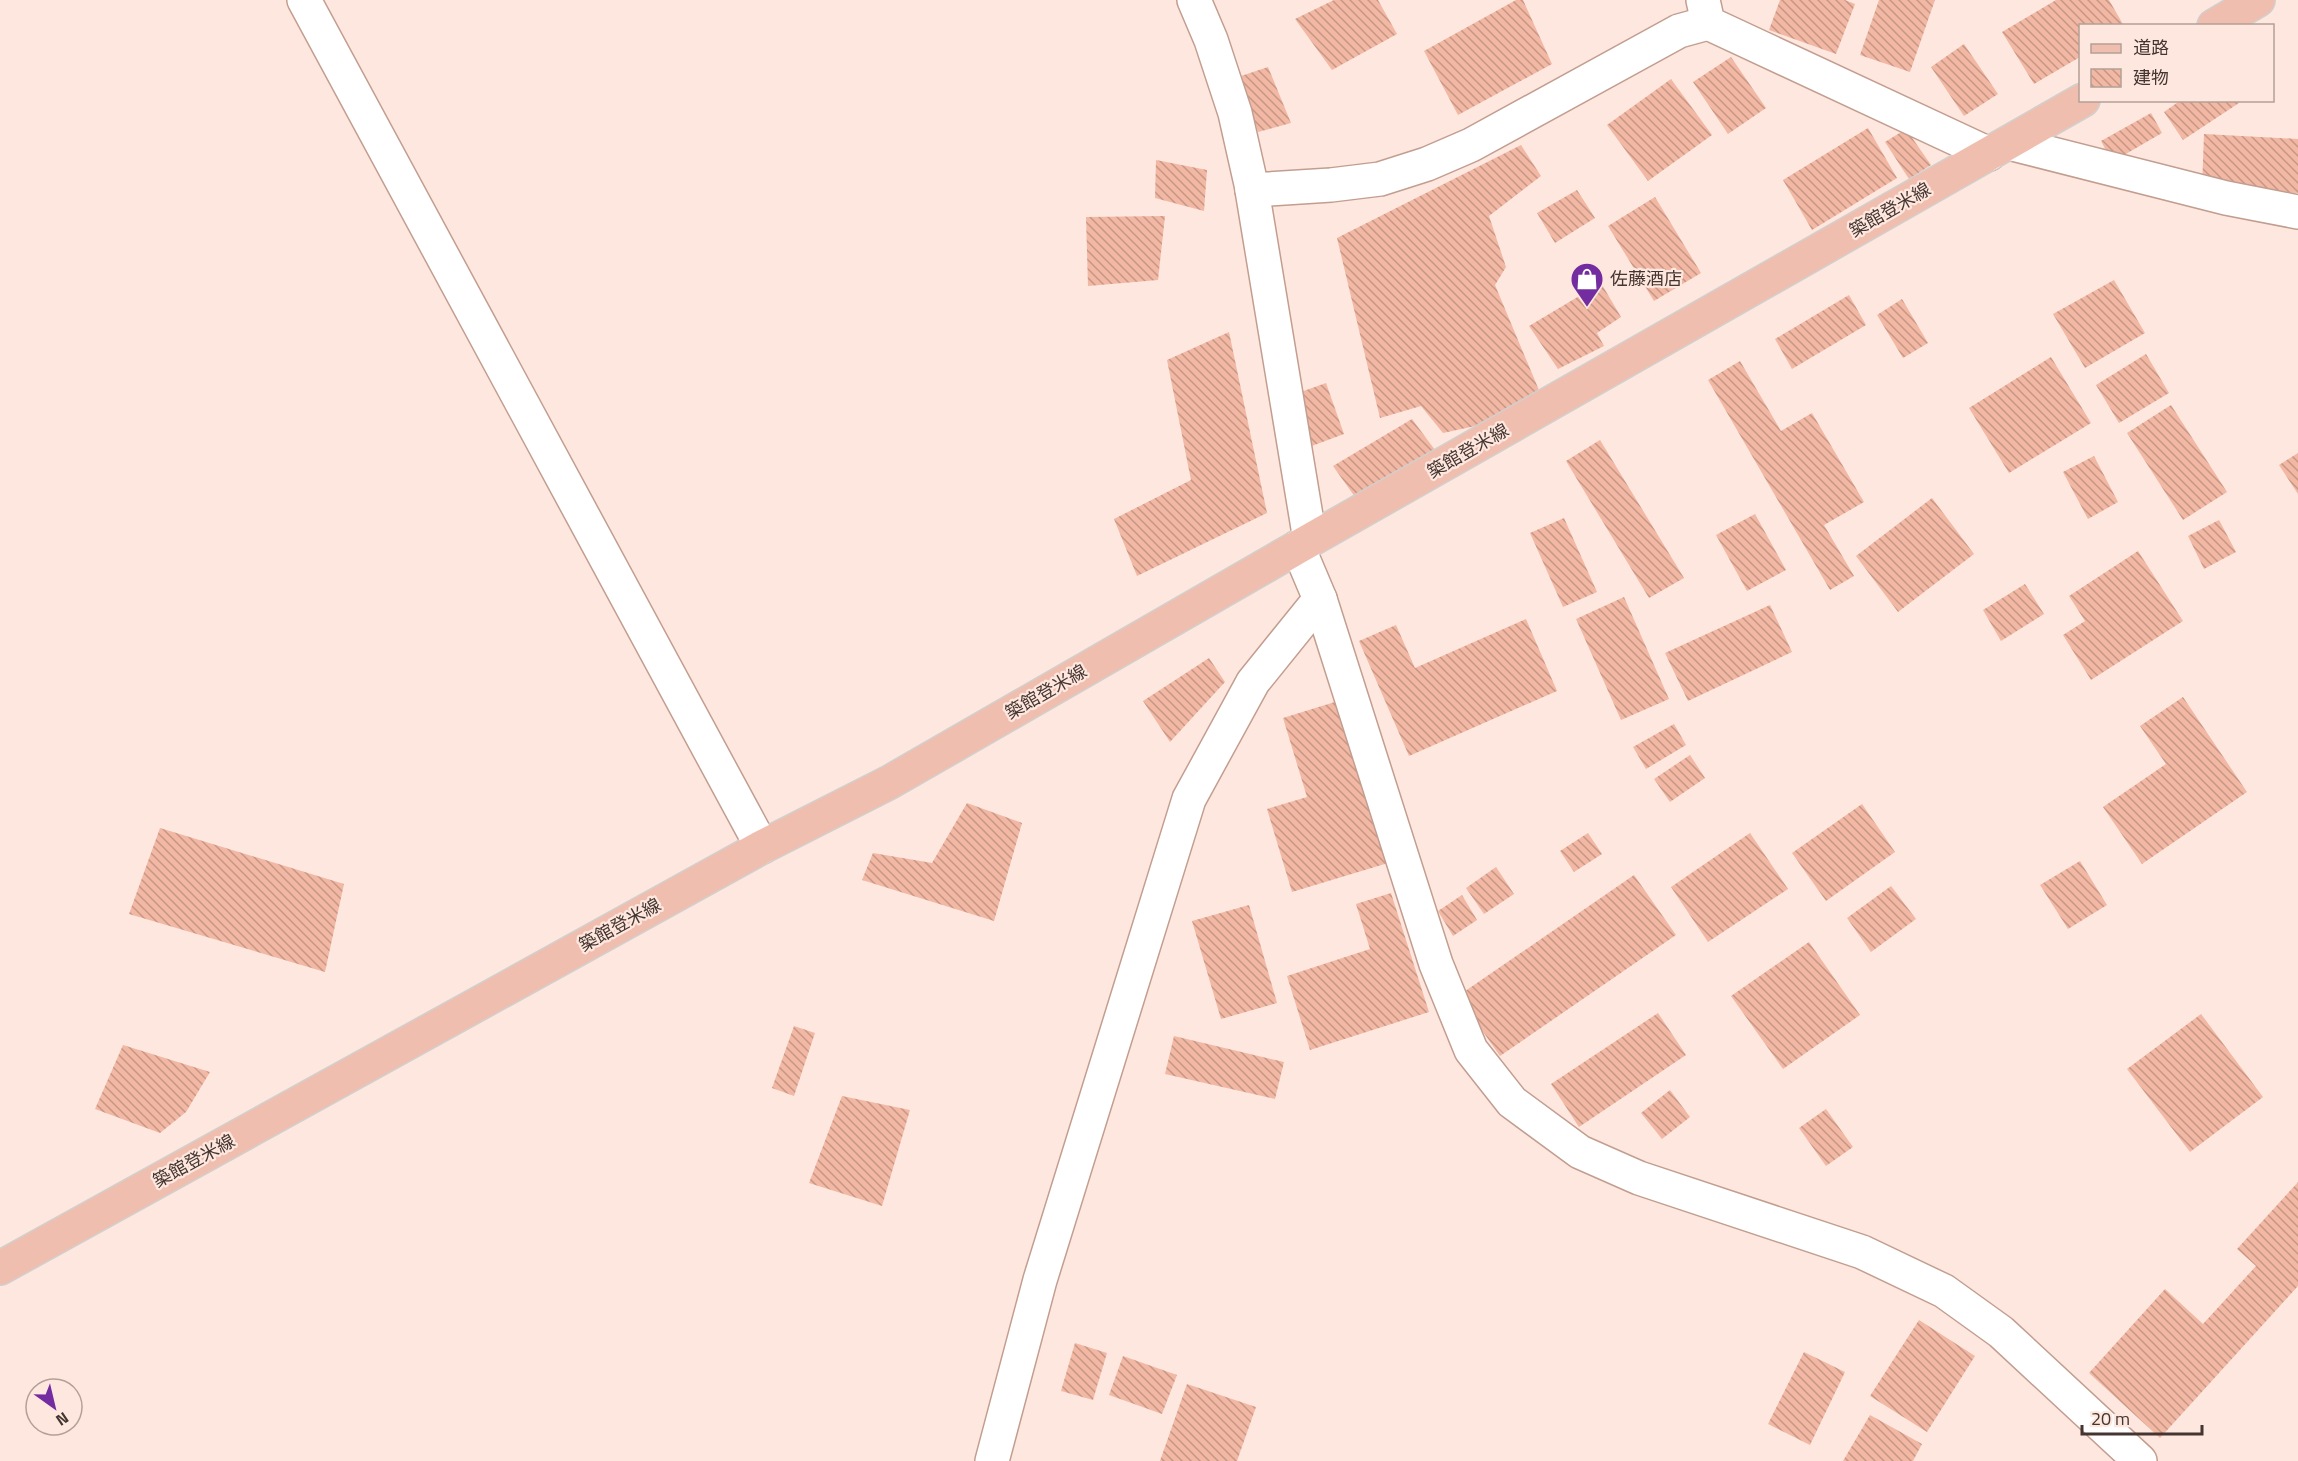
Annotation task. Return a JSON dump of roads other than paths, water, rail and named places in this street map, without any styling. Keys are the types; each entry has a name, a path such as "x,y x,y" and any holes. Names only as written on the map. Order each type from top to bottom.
{"main road":[{"path":"2217,24 2258,0"},
{"name":"築館登米線","path":"0,1268 762,847 890,782 2080,102"}],"street":[{"path":"304,0 762,847"},
{"path":"1194,0 1211,40 1235,113 1252,190 1304,544 1436,964 1472,1050 1512,1102 1580,1152 1639,1178 1862,1252 1944,1291 2001,1332 2140,1461"},
{"path":"1252,190 1380,179 1427,164 1471,145 1679,31 1706,12 1999,149 2298,213"},
{"path":"992,1461 1041,1280 1189,799 1253,682 1320,599"}],"place":[{"name":"佐藤酒店","path":"1587,308"}]}
